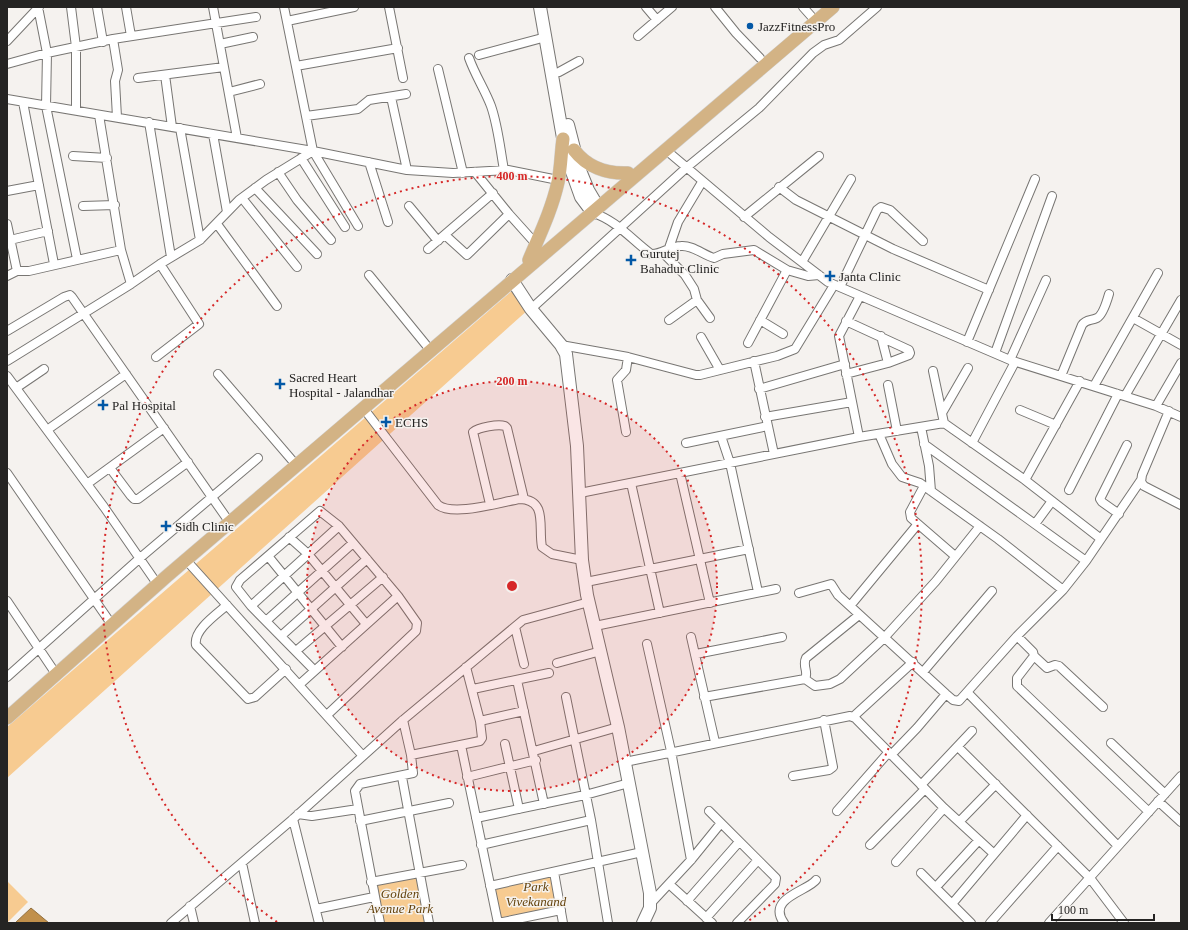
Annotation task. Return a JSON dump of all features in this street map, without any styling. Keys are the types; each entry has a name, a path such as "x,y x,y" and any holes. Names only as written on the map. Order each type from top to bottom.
{"main road":[{"path":"529,260 596,209 628,173 760,58 807,11 821,7"},
{"path":"7,718 186,560 364,409 516,277 533,265 596,209 833,7"},
{"path":"516,277 529,260 546,222 558,180 563,139"},
{"path":"574,150 580,158 591,166 616,174 628,173"}],"street":[{"path":"7,41 38,7"},
{"path":"38,7 47,53 46,106 77,259"},
{"path":"71,7 76,47 76,110"},
{"path":"97,7 102,42"},
{"path":"126,7 132,36"},
{"path":"213,7 237,138"},
{"path":"284,7 313,151 358,226"},
{"path":"287,21 354,7"},
{"path":"389,7 404,78"},
{"path":"540,7 564,123 585,185 596,209"},
{"path":"548,7 559,72 564,123 563,139 573,176 581,197 651,254 688,246 714,258 724,254 754,250 787,270 808,276 819,275"},
{"path":"646,7 657,20"},
{"path":"638,36 672,7"},
{"path":"715,7 736,33 760,58"},
{"path":"531,309 686,168 759,108 813,53 824,45 839,40 877,7"},
{"path":"7,64 47,53 113,39 216,25 256,17"},
{"path":"220,44 253,37"},
{"path":"480,55 546,37"},
{"path":"113,39 118,70 115,81 117,117"},
{"path":"296,66 398,48"},
{"path":"469,58 475,76 490,104 497,128 504,170"},
{"path":"559,72 579,61"},
{"path":"138,78 224,67"},
{"path":"438,69 463,173"},
{"path":"165,75 200,240"},
{"path":"229,92 260,84"},
{"path":"306,116 358,109 369,100 406,94"},
{"path":"391,97 408,170"},
{"path":"7,99 313,151 408,170 432,173 463,173 504,170 558,180"},
{"path":"23,102 54,264"},
{"path":"99,115 115,205 121,250 130,284"},
{"path":"149,122 171,257"},
{"path":"213,134 227,212"},
{"path":"666,150 744,216 819,275 837,286 1013,361 1156,406 1181,417"},
{"path":"7,361 200,240 242,198 278,172 313,151"},
{"path":"73,156 107,158"},
{"path":"744,216 820,156"},
{"path":"301,158 345,227"},
{"path":"369,162 388,222"},
{"path":"278,172 297,200 331,240"},
{"path":"475,172 509,214 536,244"},
{"path":"802,262 851,180"},
{"path":"967,342 1035,180"},
{"path":"665,250 678,222 702,182"},
{"path":"7,190 39,185"},
{"path":"779,187 796,200 893,249 989,290"},
{"path":"255,188 317,254"},
{"path":"428,249 493,194"},
{"path":"995,353 1052,196"},
{"path":"242,198 297,267"},
{"path":"83,206 115,205"},
{"path":"409,206 442,238 467,255 509,214"},
{"path":"561,345 628,357 696,375 754,361 795,349 837,286 881,207 885,207 923,241"},
{"path":"7,224 17,271"},
{"path":"217,224 277,306"},
{"path":"9,236 48,231"},
{"path":"7,276 17,271 29,271 54,264 121,250"},
{"path":"665,250 685,275 694,289 697,300 710,318"},
{"path":"156,357 199,324 160,264"},
{"path":"748,343 787,270"},
{"path":"1094,386 1158,273"},
{"path":"369,275 431,351"},
{"path":"516,277 531,309 561,345 566,354 577,446 582,560 589,602 618,726 651,903"},
{"path":"972,442 1013,361 1046,280"},
{"path":"1061,376 1082,325 1088,320 1096,318 1099,315 1109,294"},
{"path":"7,331 67,296 72,297 230,523"},
{"path":"859,438 839,336 860,296"},
{"path":"669,320 697,300"},
{"path":"1069,490 1121,395 1162,334 1181,300"},
{"path":"1133,318 1181,345"},
{"path":"760,320 784,334"},
{"path":"846,322 881,336 910,351 908,355 888,363 846,374"},
{"path":"881,336 888,363"},
{"path":"701,337 720,370"},
{"path":"626,432 617,380 626,370 628,357"},
{"path":"754,361 774,454"},
{"path":"760,389 845,364"},
{"path":"1156,406 1180,365"},
{"path":"942,413 968,368"},
{"path":"16,388 44,369"},
{"path":"932,371 944,423"},
{"path":"47,430 126,374"},
{"path":"218,374 297,466"},
{"path":"7,376 87,484 158,585"},
{"path":"1025,480 1080,381"},
{"path":"888,385 898,431"},
{"path":"765,417 852,402"},
{"path":"364,409 438,505 443,509 450,510 524,499 538,506 541,542 544,549 558,556 582,560"},
{"path":"1020,410 1056,425"},
{"path":"799,593 830,584 838,595 884,638 913,662 946,694 954,700 959,701 1017,636 1063,590 1086,561 1141,480 1169,411"},
{"path":"580,493 774,454 944,423 1025,480 1101,539"},
{"path":"490,504 473,440 473,432 477,429 500,425 507,428 524,499"},
{"path":"686,444 768,426"},
{"path":"921,427 931,492"},
{"path":"87,484 164,428"},
{"path":"879,434 897,472 907,480 924,486 980,526 1063,590"},
{"path":"721,436 730,463 758,592"},
{"path":"924,444 1086,561"},
{"path":"1119,514 1100,499 1127,445"},
{"path":"7,676 140,558 258,458"},
{"path":"110,468 131,496 138,499 188,462"},
{"path":"7,473 112,625"},
{"path":"680,473 710,603"},
{"path":"1141,480 1144,486 1181,505"},
{"path":"631,483 660,613"},
{"path":"924,486 910,512 911,518 917,525 955,556"},
{"path":"1035,524 1052,501"},
{"path":"314,670 266,621 236,587 240,580 320,511 339,526 383,577 417,623 416,631 327,715"},
{"path":"850,606 917,525"},
{"path":"252,606 339,526"},
{"path":"704,697 806,679 815,686 830,684 840,679 884,638 980,526"},
{"path":"289,537 308,554 366,624"},
{"path":"266,621 321,570 353,543"},
{"path":"586,582 749,549"},
{"path":"268,556 342,647"},
{"path":"281,636 367,559"},
{"path":"186,560 300,684 363,756"},
{"path":"296,651 383,577"},
{"path":"595,626 776,589"},
{"path":"923,672 992,591"},
{"path":"300,684 398,596"},
{"path":"7,601 56,674"},
{"path":"171,923 296,816 403,720 515,627 530,616 589,602"},
{"path":"227,605 199,632 195,640 196,645 248,699 255,697 286,669"},
{"path":"806,679 807,676 804,664 806,658 859,615"},
{"path":"515,627 524,664"},
{"path":"1017,636 1033,652 1034,656 1047,668 1055,665 1059,666 1103,707"},
{"path":"691,637 696,654 714,742"},
{"path":"696,654 782,637"},
{"path":"648,644 671,751 691,860"},
{"path":"557,663 601,651"},
{"path":"1034,656 1017,678 1017,686 1149,812"},
{"path":"853,717 913,662"},
{"path":"411,755 477,743 482,740 480,721 473,689 466,667"},
{"path":"473,689 549,674"},
{"path":"517,680 536,760 544,804"},
{"path":"967,692 1118,846"},
{"path":"837,811 890,754 917,728 946,694"},
{"path":"566,697 591,820 608,923"},
{"path":"480,721 524,711"},
{"path":"625,762 671,751 824,720 845,716 853,717 944,808 993,854"},
{"path":"380,923 371,882 355,791 360,784 402,777 413,773 411,755 403,720"},
{"path":"793,776 829,770 833,767 824,720"},
{"path":"534,751 618,726"},
{"path":"870,845 972,731"},
{"path":"1111,743 1165,794"},
{"path":"505,744 519,809"},
{"path":"461,745 498,923 561,910"},
{"path":"958,747 1090,878 1124,923"},
{"path":"467,777 536,760"},
{"path":"1049,923 1181,776"},
{"path":"402,777 430,923"},
{"path":"476,818 586,795 629,783"},
{"path":"959,822 996,784"},
{"path":"1158,801 1181,822"},
{"path":"360,821 449,803"},
{"path":"896,862 944,808"},
{"path":"296,816 312,816 358,809"},
{"path":"709,811 773,875 775,882 737,923"},
{"path":"952,904 1027,814"},
{"path":"296,816 319,923"},
{"path":"481,845 591,820"},
{"path":"645,922 651,903 691,860 721,823"},
{"path":"936,887 979,840"},
{"path":"687,900 739,842"},
{"path":"990,923 1058,846"},
{"path":"490,886 642,852"},
{"path":"669,884 709,920 758,860"},
{"path":"242,863 255,923"},
{"path":"371,882 462,865"},
{"path":"554,872 563,923"},
{"path":"921,872 971,923"},
{"path":"784,923 780,914 781,907 792,894 812,885 816,880"},
{"path":"316,909 374,897"},
{"path":"190,906 194,923"}],"green space":[{"path":"513,290 529,309 7,778 7,727"},
{"name":"Park Vivekanand","path":"553,872 559,907 497,918 490,886"},
{"name":"Golden Avenue Park","path":"420,873 429,923 381,923 373,882"},
{"path":"7,881 28,902 7,923"}],"shaded area":[{"path":"31,908 49,923 15,923"}],"place":[{"name":"JazzFitnessPro","path":"750,26"},
{"name":"Gurutej Bahadur Clinic","path":"631,260"},
{"name":"Janta Clinic","path":"830,276"},
{"name":"Sacred Heart Hospital - Jalandhar","path":"280,384"},
{"name":"Pal Hospital","path":"103,405"},
{"name":"ECHS","path":"386,422"},
{"name":"Sidh Clinic","path":"166,526"}]}
